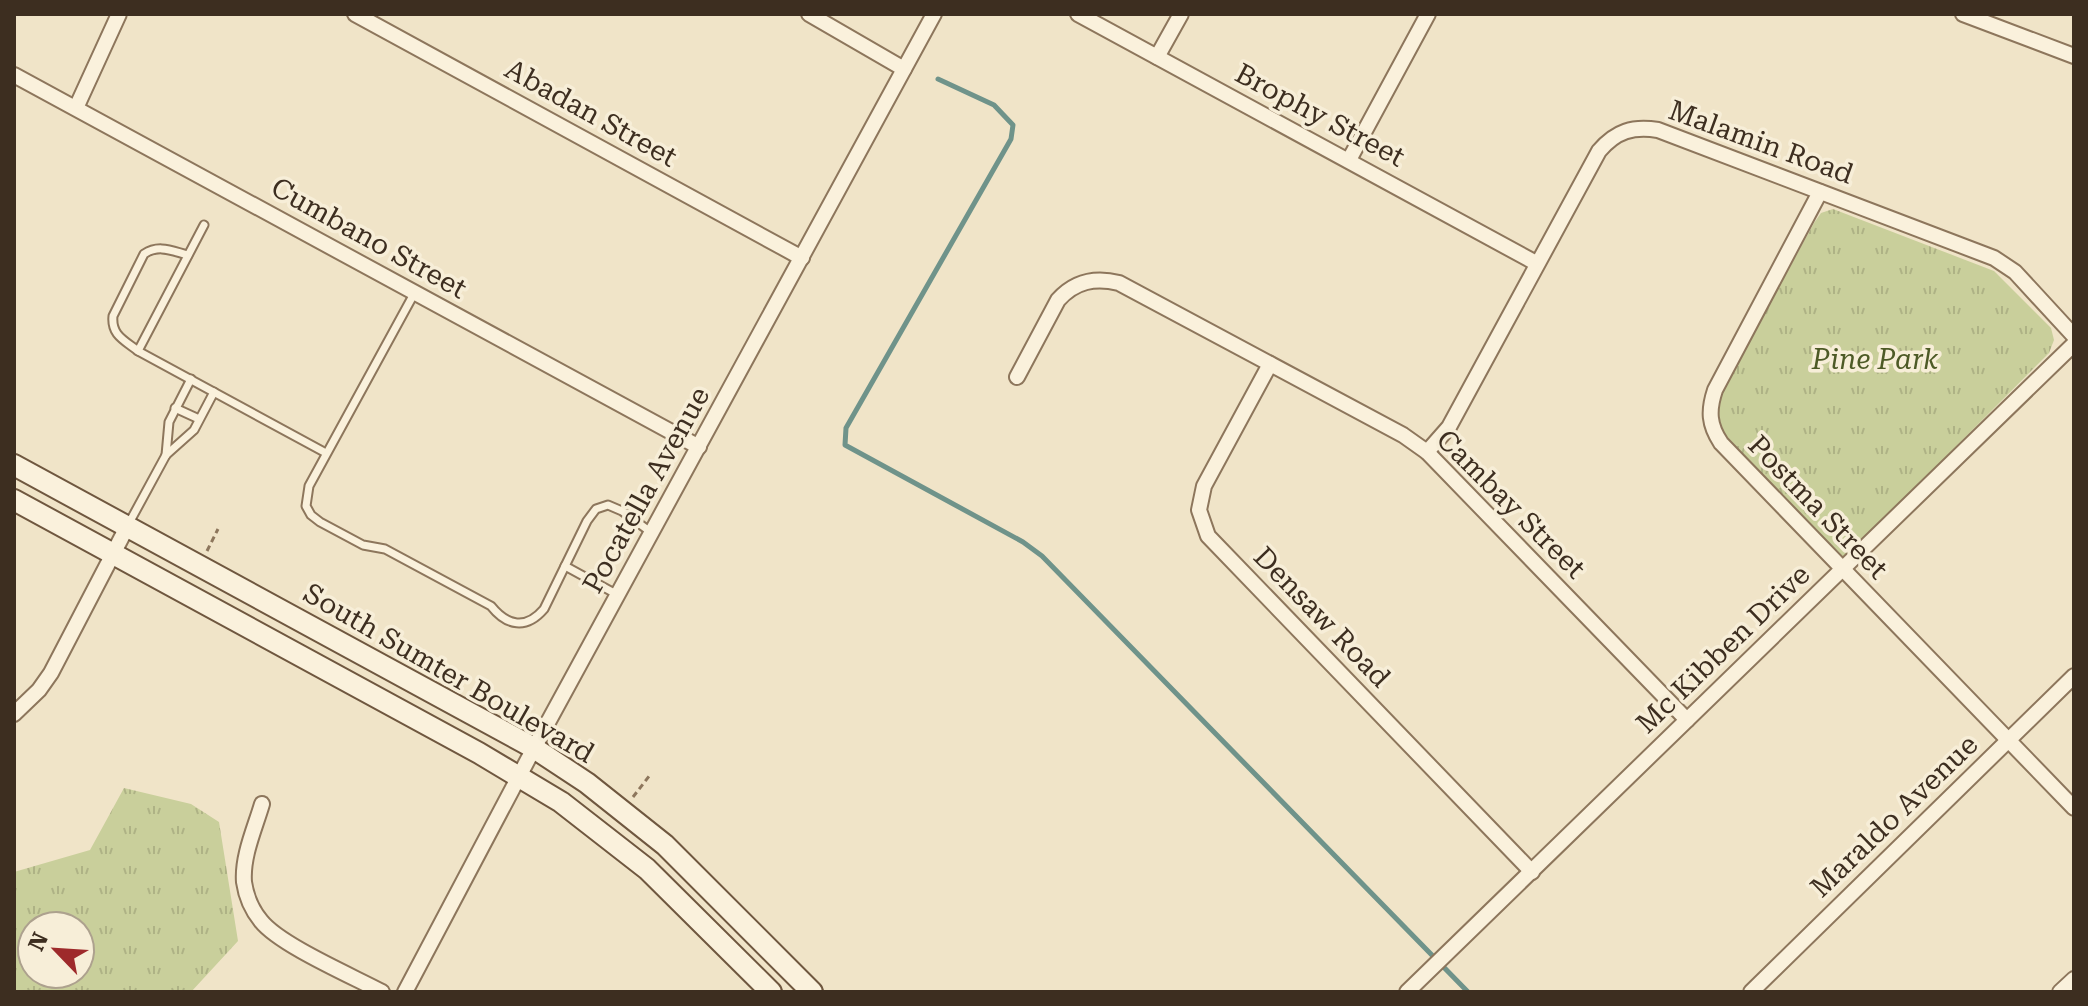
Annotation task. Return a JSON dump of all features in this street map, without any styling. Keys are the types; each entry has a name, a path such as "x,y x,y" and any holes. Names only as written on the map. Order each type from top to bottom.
{"main road":[{"name":"South Sumter Boulevard","path":"14,465 534,748 623,810 706,884 812,992"},
{"name":"South Sumter Boulevard","path":"14,500 519,776 561,802 647,869 771,992"}],"street":[{"path":"76,108 119,14"},
{"name":"Abadan Street","path":"355,14 802,258"},
{"path":"809,14 904,69"},
{"name":"Pocatella Avenue","path":"405,992 534,748 934,14"},
{"name":"Brophy Street","path":"1078,14 1536,263"},
{"path":"1157,57 1181,14"},
{"path":"1349,160 1428,14"},
{"path":"1963,14 2074,56"},
{"name":"Cumbano Street","path":"14,75 699,447"},
{"name":"Malamin Road","path":"1427,452 1449,427 1599,151 1608,140 1630,129 1658,130 1994,258 2015,272 2074,336"},
{"name":"Postma Street","path":"1820,192 1715,390 1710,418 1714,431 1721,443 1842,571 2074,808"},
{"name":"Cambay Street","path":"1017,377 1058,300 1073,286 1088,280 1119,283 1403,435 1427,452 1687,720"},
{"name":"Mc Kibben Drive","path":"1407,992 2074,344"},
{"name":"Densaw Road","path":"1270,364 1204,486 1199,510 1202,524 1218,546 1532,872"},
{"path":"14,714 39,690 51,673 127,527"},
{"name":"Maraldo Avenue","path":"1751,992 2074,676"},
{"path":"262,804 244,871 252,908 261,922 280,938 382,992"},
{"path":"2060,992 2074,979"}],"lane":[{"path":"138,351 204,225"},
{"path":"188,255 162,248 144,254 113,316 115,334 138,351 326,453"},
{"path":"415,292 305,496 311,515 363,545 385,549 491,606 505,620 520,624 537,617 544,609 587,521 596,509 608,505 622,511 652,533"},
{"path":"166,455 169,422 191,379"},
{"path":"127,527 166,455 194,430 214,392"},
{"path":"175,408 199,419"},
{"path":"565,566 618,595"}],"path":[{"path":"199,565 218,529"},
{"path":"623,810 650,775"}],"green space":[{"name":"Pine Park","path":"1833,209 1994,271 2051,328 2054,340 2049,353 1842,561 1725,436 1716,415 1717,400 1814,223 1821,213"},
{"path":"124,788 191,804 219,822 238,941 191,992 14,992 14,872 90,850"}],"waterway":[{"path":"938,79 994,105 1013,125 1011,139 846,428 845,445 1023,542 1042,556 1468,992"}]}
